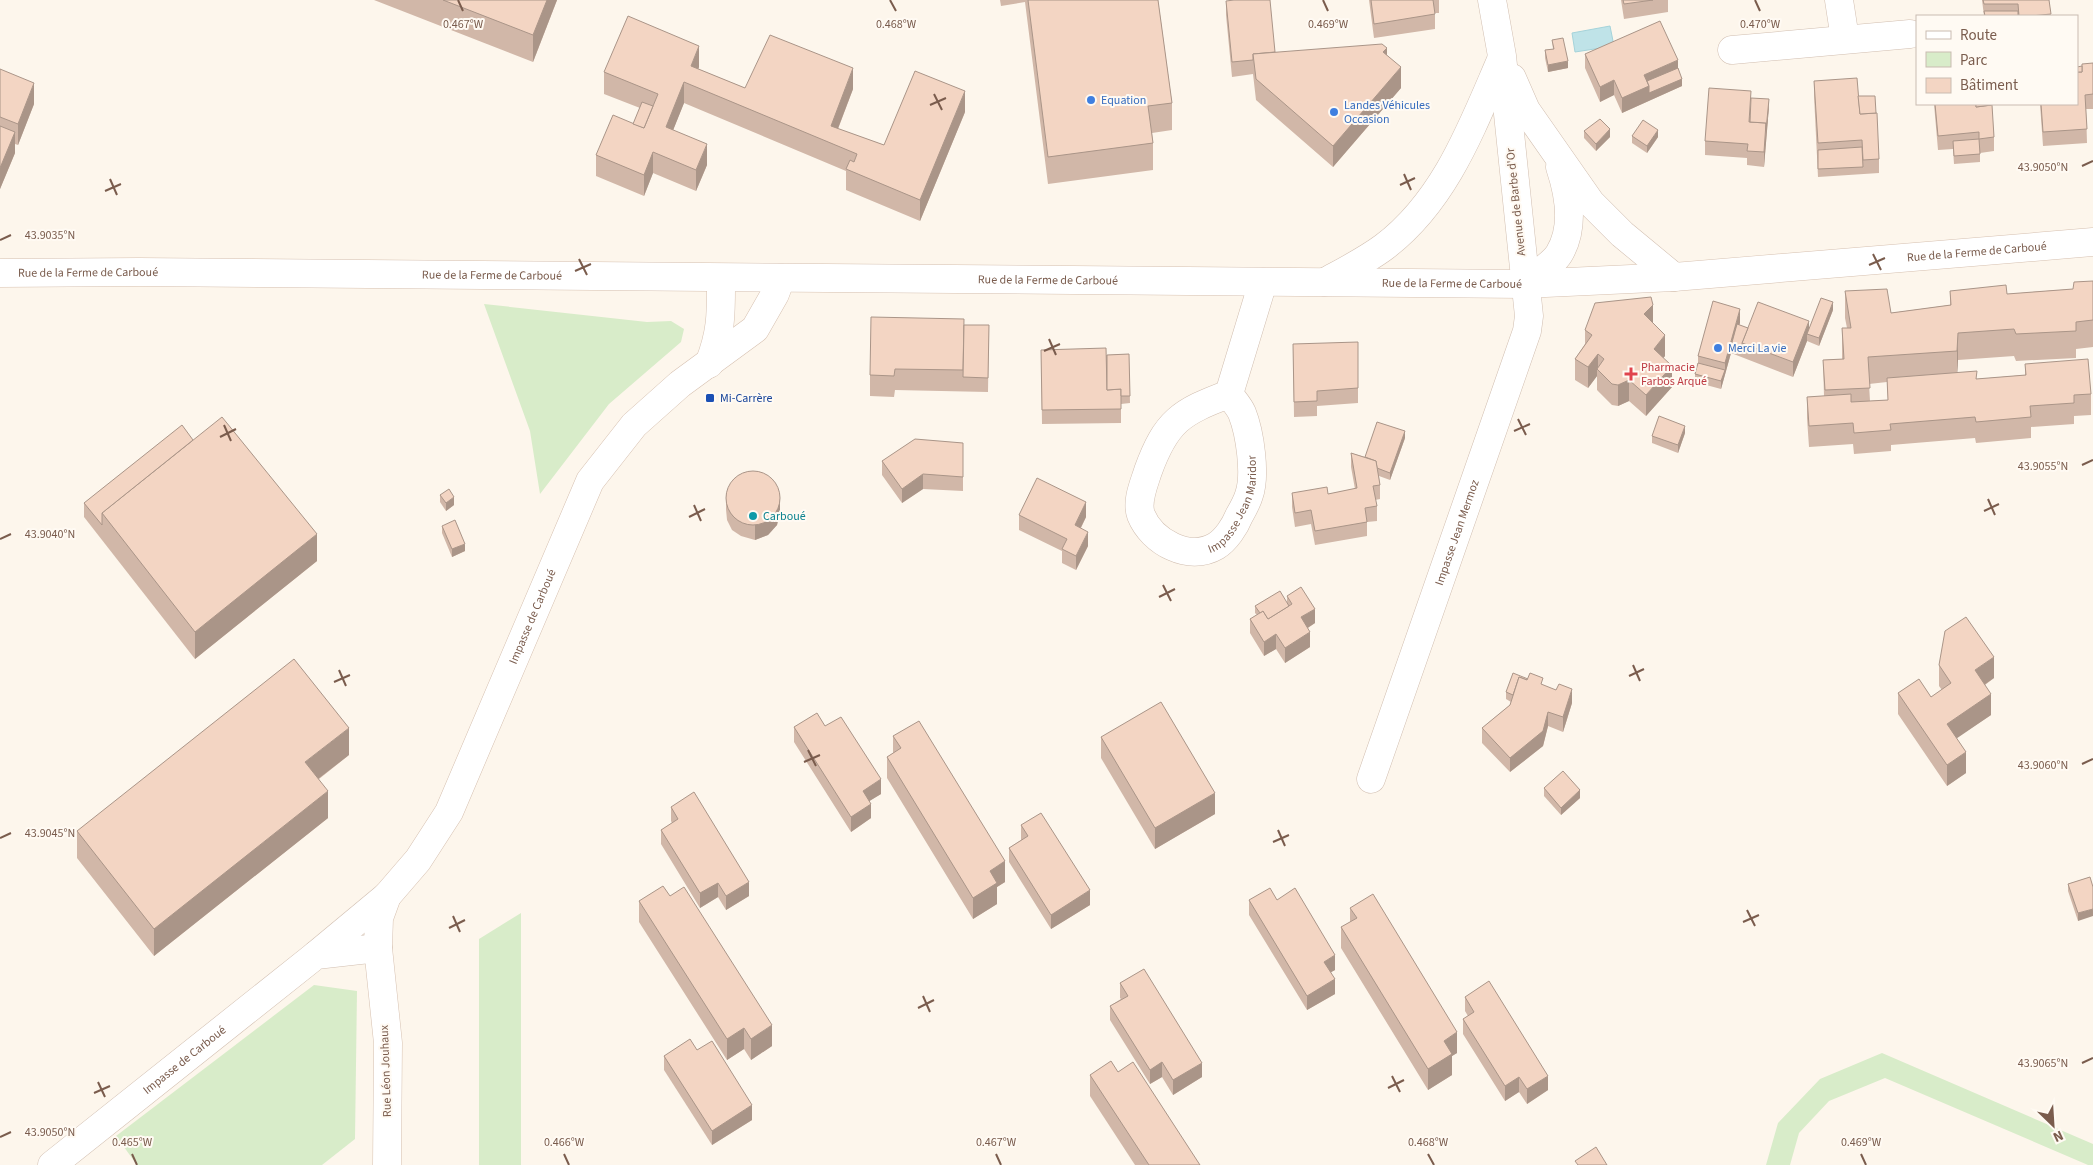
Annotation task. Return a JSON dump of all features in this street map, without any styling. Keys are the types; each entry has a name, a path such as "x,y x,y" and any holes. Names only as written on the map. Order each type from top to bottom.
{"street":[{"name":"Avenue de Barbe d'Or","path":"1492,0 1502,56 1524,284"},
{"path":"1840,0 1845,39"},
{"path":"1732,50 1910,34"},
{"name":"Avenue de Barbe d'Or","path":"1502,56 1526,110 1591,203 1622,234 1674,277"},
{"path":"1325,282 1385,246 1413,220 1436,191 1470,133 1502,56"},
{"name":"Avenue de Barbe d'Or","path":"1524,284 1559,254 1570,226 1565,183 1554,152"},
{"name":"Rue de la Ferme de Carboué","path":"0,273 139,272 1524,284 1674,277 2093,242"},
{"path":"708,364 718,340 721,324 721,278"},
{"name":"Impasse de Carboué","path":"52,1165 388,896 418,860 449,812 590,482 634,425 680,384 755,328 782,278"},
{"path":"1229,394 1264,282"},
{"name":"Impasse Jean Mermoz","path":"1371,779 1527,331 1529,316 1524,284"},
{"name":"Impasse Jean Maridor","path":"1229,394 1241,412 1250,439 1250,494 1235,526 1217,546 1194,552 1171,547 1152,532 1141,514 1141,491 1157,445 1175,421 1193,408 1229,394"},
{"name":"Impasse de Carboué","path":"378,948 379,918 388,896"},
{"path":"316,955 378,948"},
{"name":"Rue Léon Jouhaux","path":"378,948 388,1043 387,1165"}],"green space":[{"path":"484,304 647,322 671,321 684,329 681,342 609,404 540,494 530,431"},
{"path":"521,913 521,1165 479,1165 479,939"},
{"path":"314,985 357,991 355,1139 322,1165 137,1165 116,1136"},
{"path":"1882,1053 2093,1144 2093,1165 2088,1165 1885,1078 1829,1101 1799,1133 1790,1165 1766,1165 1778,1123 1820,1079"}],"water":[{"path":"1610,26 1614,46 1575,52 1572,33"}],"building":[{"path":"443,0 547,0 533,35"},
{"path":"1028,0 1158,0 1172,103 1148,106 1153,143 1048,157"},
{"path":"1270,0 1275,52 1253,54 1253,60 1232,62 1226,1"},
{"path":"1371,0 1433,0 1435,14 1374,24"},
{"path":"1623,0 1653,0 1624,4"},
{"path":"1983,0 2049,0 2051,14 2019,15 2018,4 1984,4"},
{"path":"1984,11 2018,11 2018,15 1985,15"},
{"path":"628,16 699,46 691,66 745,88 770,35 853,68 831,126 884,145 915,71 965,91 920,200 846,169 850,160 854,162 857,154 684,82 666,127 707,144 696,170 653,152 644,175 596,155 613,115 644,128 658,94 604,72"},
{"path":"1660,21 1678,60 1644,75 1649,86 1622,98 1614,80 1600,87 1585,54"},
{"path":"1563,38 1568,61 1548,65 1545,50 1554,49 1552,40"},
{"path":"1382,44 1387,48 1383,52 1401,67 1333,146 1256,79 1253,54"},
{"path":"2093,63 2093,94 2085,95 2087,129 2043,132 2041,105 2078,105 2078,72 2082,72 2082,64"},
{"path":"2082,66 2082,72 2078,72 2078,67"},
{"path":"1678,68 1682,79 1649,93 1647,81"},
{"path":"0,69 34,83 18,124 0,117"},
{"path":"1857,78 1860,114 1877,113 1879,159 1863,160 1862,140 1818,143 1814,81"},
{"path":"1709,88 1751,91 1749,122 1766,123 1764,152 1747,151 1748,144 1705,141"},
{"path":"1858,96 1875,96 1876,113 1860,114"},
{"path":"1751,98 1769,99 1766,130 1766,123 1750,122"},
{"path":"642,102 653,106 644,128 633,124"},
{"path":"1935,105 1976,105 1976,107 1992,105 1994,137 1979,139 1979,132 1938,136"},
{"path":"1600,119 1610,129 1596,144 1584,131"},
{"path":"1643,120 1658,130 1647,146 1632,136"},
{"path":"0,126 15,132 0,168"},
{"path":"1979,139 1980,154 1954,156 1953,141"},
{"path":"1862,147 1863,167 1818,169 1818,150"},
{"path":"2093,281 2093,320 2076,322 2076,331 2016,334 2014,329 1958,333 1957,351 1868,357 1870,388 1825,390 1823,360 1844,359 1842,328 1851,328 1845,291 1887,289 1891,313 1951,305 1950,291 2006,285 2007,294 2073,289 2074,282"},
{"path":"1651,297 1653,305 1644,314 1665,335 1654,349 1672,366 1646,395 1629,380 1618,385 1612,384 1597,369 1604,359 1598,354 1588,367 1575,359 1592,335 1585,330 1595,303"},
{"path":"1821,298 1833,302 1819,338 1807,334"},
{"path":"1713,301 1740,309 1725,363 1698,356"},
{"path":"1758,302 1809,321 1793,362 1742,343"},
{"path":"871,317 964,319 963,370 895,369 894,376 870,375"},
{"path":"1737,324 1748,328 1742,343 1742,350 1731,346"},
{"path":"964,325 989,325 988,378 963,377"},
{"path":"1358,342 1358,388 1317,391 1317,401 1294,402 1293,344"},
{"path":"1106,348 1107,390 1121,389 1121,409 1042,410 1041,350"},
{"path":"1129,354 1130,396 1121,396 1121,389 1107,390 1107,355"},
{"path":"2088,359 2091,394 2074,395 2074,403 2030,406 2031,417 1976,422 1975,417 1890,424 1891,430 1854,433 1853,423 1809,426 1807,397 1851,394 1851,402 1888,400 1887,378 1977,371 1976,379 2026,375 2025,364"},
{"path":"1698,363 1725,370 1721,381 1695,374"},
{"path":"1659,416 1685,426 1678,445 1652,436"},
{"path":"222,417 317,534 195,632 102,513"},
{"path":"1377,422 1405,431 1390,473 1377,468 1376,461 1365,457"},
{"path":"182,425 193,440 102,513 102,525 84,503"},
{"path":"915,439 963,443 963,477 923,474 902,489 882,461"},
{"path":"1351,453 1376,461 1380,485 1373,486 1377,506 1365,508 1367,522 1315,531 1311,510 1295,513 1292,493 1327,487 1328,494 1357,488"},
{"name":"Carboué","path":"753,471 763,473 772,479 778,488 780,498 778,508 772,517 763,523 753,525 743,523 734,517 728,508 726,498 728,488 734,479 743,473"},
{"path":"1037,478 1086,502 1075,525 1088,532 1076,556 1062,549 1067,539 1019,515"},
{"path":"449,489 454,497 446,503 440,495"},
{"path":"455,520 465,544 452,549 442,526"},
{"path":"1301,587 1315,609 1301,617 1310,632 1285,648 1276,634 1264,642 1250,619 1263,611 1268,619 1292,604 1287,596"},
{"path":"1280,591 1289,606 1268,619 1263,611 1260,613 1255,606"},
{"path":"1966,617 1994,657 1975,670 1991,694 1947,724 1966,752 1947,765 1898,693 1919,679 1931,697 1951,683 1939,665 1945,631"},
{"path":"294,659 349,728 305,762 328,791 154,929 77,831"},
{"path":"1513,673 1528,679 1519,677 1513,695 1506,692"},
{"path":"1530,673 1543,678 1541,684 1556,690 1559,684 1572,689 1563,717 1548,712 1543,731 1510,758 1482,728 1510,705 1519,677 1527,680"},
{"path":"1161,702 1215,793 1155,828 1101,737"},
{"path":"817,713 825,726 841,717 881,779 863,791 871,804 851,817 794,727"},
{"path":"919,721 1005,861 990,871 997,883 973,898 887,757 901,748 893,736"},
{"path":"1563,771 1580,790 1561,808 1544,788"},
{"path":"694,792 749,882 726,896 718,883 700,893 661,830 678,819 671,807"},
{"path":"1041,813 1090,890 1051,915 1009,848 1028,836 1021,825"},
{"path":"2090,877 2093,887 2093,909 2078,913 2068,884"},
{"path":"663,886 670,896 684,887 772,1025 751,1039 744,1028 727,1039 639,901"},
{"path":"1270,888 1277,900 1295,888 1335,955 1324,962 1335,979 1307,996 1249,900"},
{"path":"1373,894 1457,1032 1444,1041 1452,1054 1428,1069 1341,927 1357,918 1350,908"},
{"path":"1144,969 1202,1063 1173,1080 1162,1062 1150,1070 1110,1006 1128,996 1120,983"},
{"path":"1489,981 1548,1076 1527,1089 1519,1077 1505,1086 1463,1019 1474,1012 1465,997"},
{"path":"690,1039 697,1050 712,1041 752,1105 712,1131 664,1056"},
{"path":"1111,1061 1118,1072 1133,1062 1200,1165 1149,1165 1090,1075"},
{"path":"1596,1147 1607,1165 1578,1165 1575,1161"}],"place":[{"name":"Equation","path":"1091,100"},
{"name":"Landes Véhicules Occasion","path":"1334,112"},
{"name":"Merci La vie","path":"1718,348"},
{"name":"Pharmacie Farbos Arqué","path":"1631,374"},
{"name":"Mi-Carrère","path":"710,398"},
{"name":"Carboué","path":"753,516"}]}
